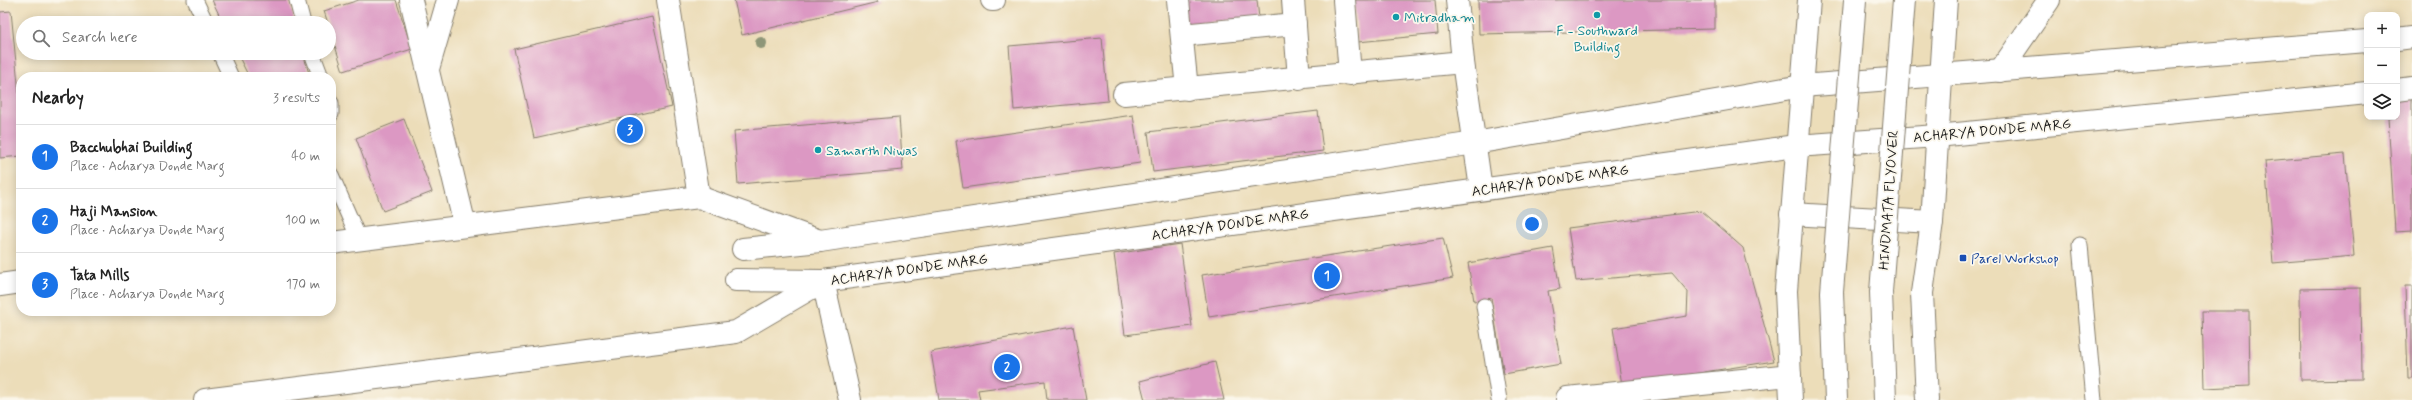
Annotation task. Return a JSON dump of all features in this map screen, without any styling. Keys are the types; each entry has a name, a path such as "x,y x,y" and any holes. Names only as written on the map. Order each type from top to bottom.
{"main road":[{"path":"411,0 465,226"},
{"path":"428,70 448,0"},
{"path":"668,0 699,196"},
{"path":"1178,0 1187,89"},
{"path":"1293,0 1299,79"},
{"path":"1344,0 1350,74"},
{"path":"1457,0 1463,62 1481,189"},
{"path":"1791,400 1786,291 1796,146 1809,0"},
{"path":"1836,400 1832,292 1855,0"},
{"name":"HINDMATA FLYOVER","path":"1885,400 1881,292 1904,0"},
{"path":"1927,400 1922,293 1932,222 1940,76 1946,0"},
{"path":"2000,71 2049,0"},
{"path":"1182,35 1295,24"},
{"path":"2400,39 2412,38"},
{"path":"743,249 820,241 1475,143 1802,86 2364,41"},
{"path":"1124,94 1299,79 1463,62"},
{"path":"2400,90 2412,88"},
{"name":"ACHARYA DONDE MARG","path":"736,280 823,281 1796,146 1937,136 2364,93"},
{"path":"336,242 699,196 820,241"},
{"path":"1791,214 1932,222"},
{"path":"205,400 345,391 736,332 823,281 850,400"},
{"path":"0,284 16,282"},
{"path":"1560,399 1790,375"}],"lane":[{"path":"195,0 203,16"},
{"path":"297,0 301,16"},
{"path":"223,60 229,72"},
{"path":"315,60 319,72"},
{"path":"336,186 359,239"},
{"path":"2080,245 2094,400"},
{"path":"1484,306 1499,400"}],"building":[{"path":"212,0 289,0 293,16 220,16"},
{"path":"359,0 396,0 412,49 343,71 336,49 336,16 326,16 324,11"},
{"path":"734,0 877,0 878,2 742,35"},
{"path":"1184,0 1257,0 1259,18 1186,24"},
{"name":"Mitradham","path":"1354,0 1435,0 1438,34 1358,42"},
{"name":"F - Southward Building","path":"1478,0 1715,0 1715,29 1479,34"},
{"path":"11,11 17,72 16,156 0,158 0,12"},
{"path":"652,17 672,107 534,138 514,49"},
{"path":"1102,38 1108,101 1014,110 1009,46"},
{"path":"240,60 305,60 309,72 246,72"},
{"path":"2412,99 2412,231 2395,232 2388,120 2400,120 2400,100"},
{"path":"1318,111 1323,151 1153,172 1148,132"},
{"path":"1133,115 1140,163 963,188 956,141"},
{"name":"Samarth Niwas","path":"899,117 903,170 738,184 734,131"},
{"path":"404,119 432,192 383,211 356,138"},
{"path":"2345,154 2354,256 2273,263 2265,161"},
{"path":"1701,211 1743,248 1774,361 1622,385 1613,328 1687,316 1688,292 1672,273 1576,281 1568,228"},
{"path":"1443,238 1453,278 1209,317 1202,275"},
{"path":"1180,244 1192,326 1125,335 1114,254"},
{"path":"1553,248 1560,289 1548,291 1561,364 1504,374 1491,298 1474,301 1468,263"},
{"path":"2405,286 2412,286 2412,378 2408,378"},
{"path":"2361,288 2362,379 2301,380 2300,289"},
{"path":"2202,311 2249,311 2250,386 2204,388"},
{"path":"1073,326 1086,400 1047,400 1045,381 978,390 980,400 939,400 931,352"},
{"path":"1215,362 1224,400 1145,400 1140,381"}],"place":[{"name":"F - Southward Building","path":"1597,15"},
{"name":"Mitradham","path":"1396,17"},
{"name":"Tata Mills","path":"630,130"},
{"name":"Samarth Niwas","path":"818,150"},
{"name":"Parel Workshop","path":"1963,258"},
{"name":"Bacchubhai Building","path":"1327,276"},
{"name":"Haji Mansion","path":"1007,367"}]}
